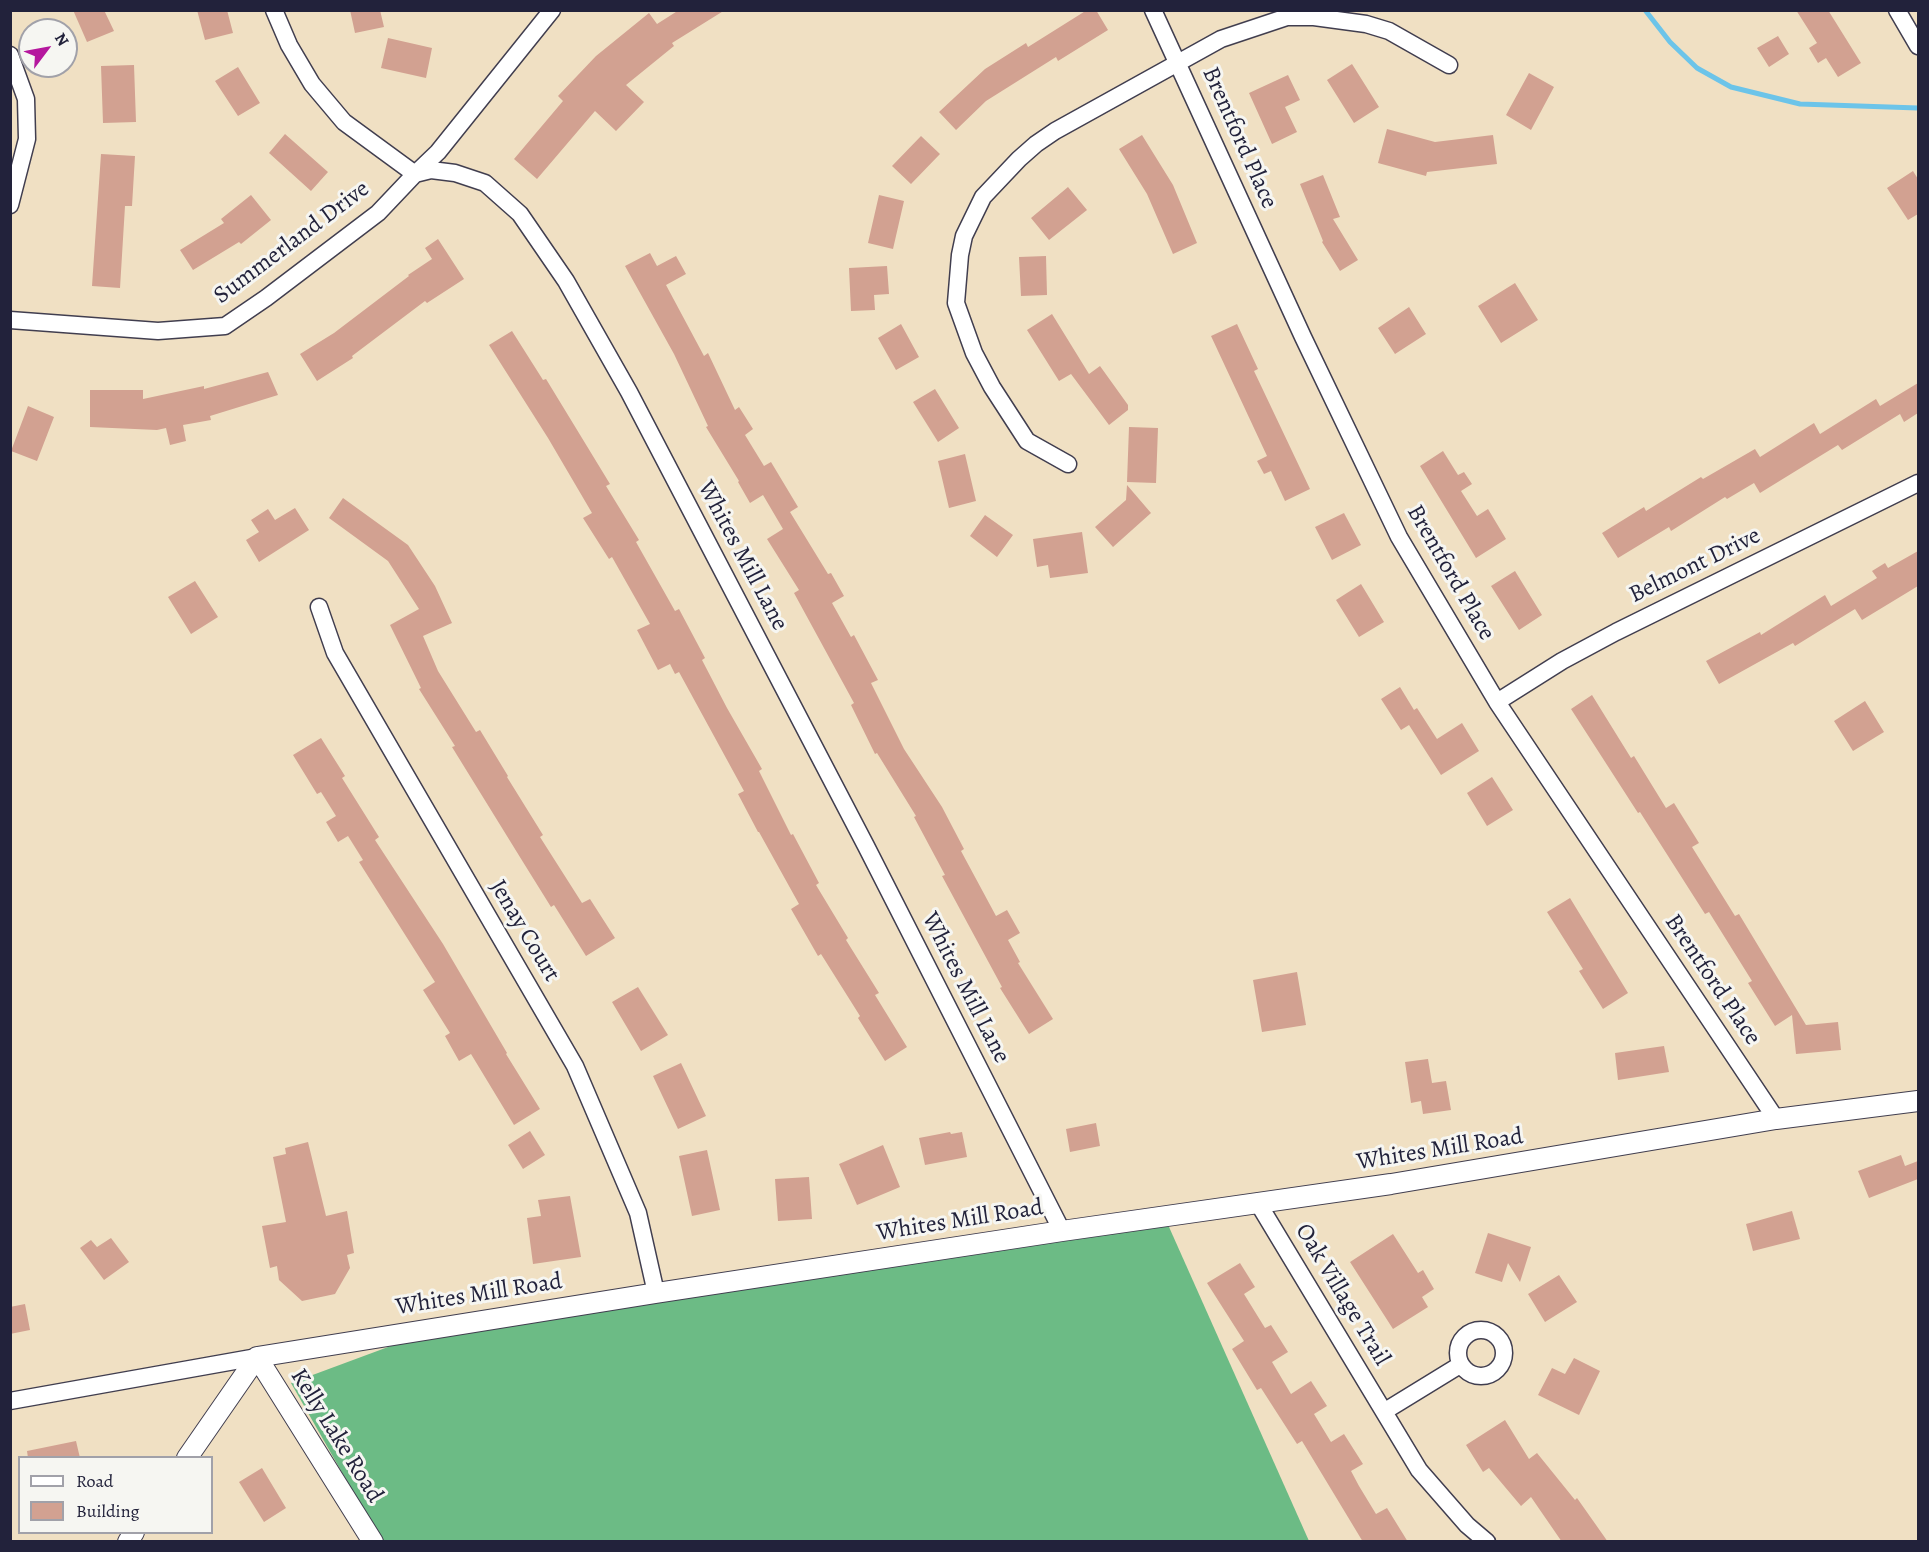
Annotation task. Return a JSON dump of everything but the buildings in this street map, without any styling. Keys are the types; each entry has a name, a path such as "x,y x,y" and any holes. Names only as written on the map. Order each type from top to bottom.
{"street":[{"path":"274,10 289,45 312,84 344,122 415,174"},
{"name":"Summerland Drive","path":"10,320 158,331 225,326 266,298 378,213 438,152 552,10"},
{"name":"Brentford Place","path":"1154,10 1303,337 1399,537 1497,702 1776,1119"},
{"path":"1897,10 1918,46"},
{"path":"1068,464 1027,441 992,387 974,353 956,303 964,236 983,197 1036,144 1070,123 1221,39 1287,17 1314,17 1365,24 1389,31 1449,65"},
{"path":"10,55 26,99 27,139 10,204"},
{"name":"Whites Mill Lane","path":"415,174 431,170 447,172 485,183 520,214 566,281 629,392 850,814 1062,1231"},
{"name":"Belmont Drive","path":"1497,702 1562,661 1616,632 1918,483"},
{"name":"Jenay Court","path":"319,607 335,652 575,1066 638,1214 656,1293"},
{"name":"Whites Mill Road","path":"10,1401 257,1357 656,1293 1391,1184 1776,1119 1918,1101"},
{"name":"Oak Village Trail","path":"1258,1203 1419,1470 1467,1525 1486,1542"},
{"path":"188,1456 257,1357"},
{"name":"Kelly Lake Road","path":"257,1357 373,1542"},
{"path":"1385,1411 1461,1365"}],"green space":[{"path":"1161,1209 1309,1541 381,1541 291,1383 469,1317"}],"waterway":[{"path":"1645,10 1670,42 1697,68 1731,87 1800,104 1918,108"}]}
